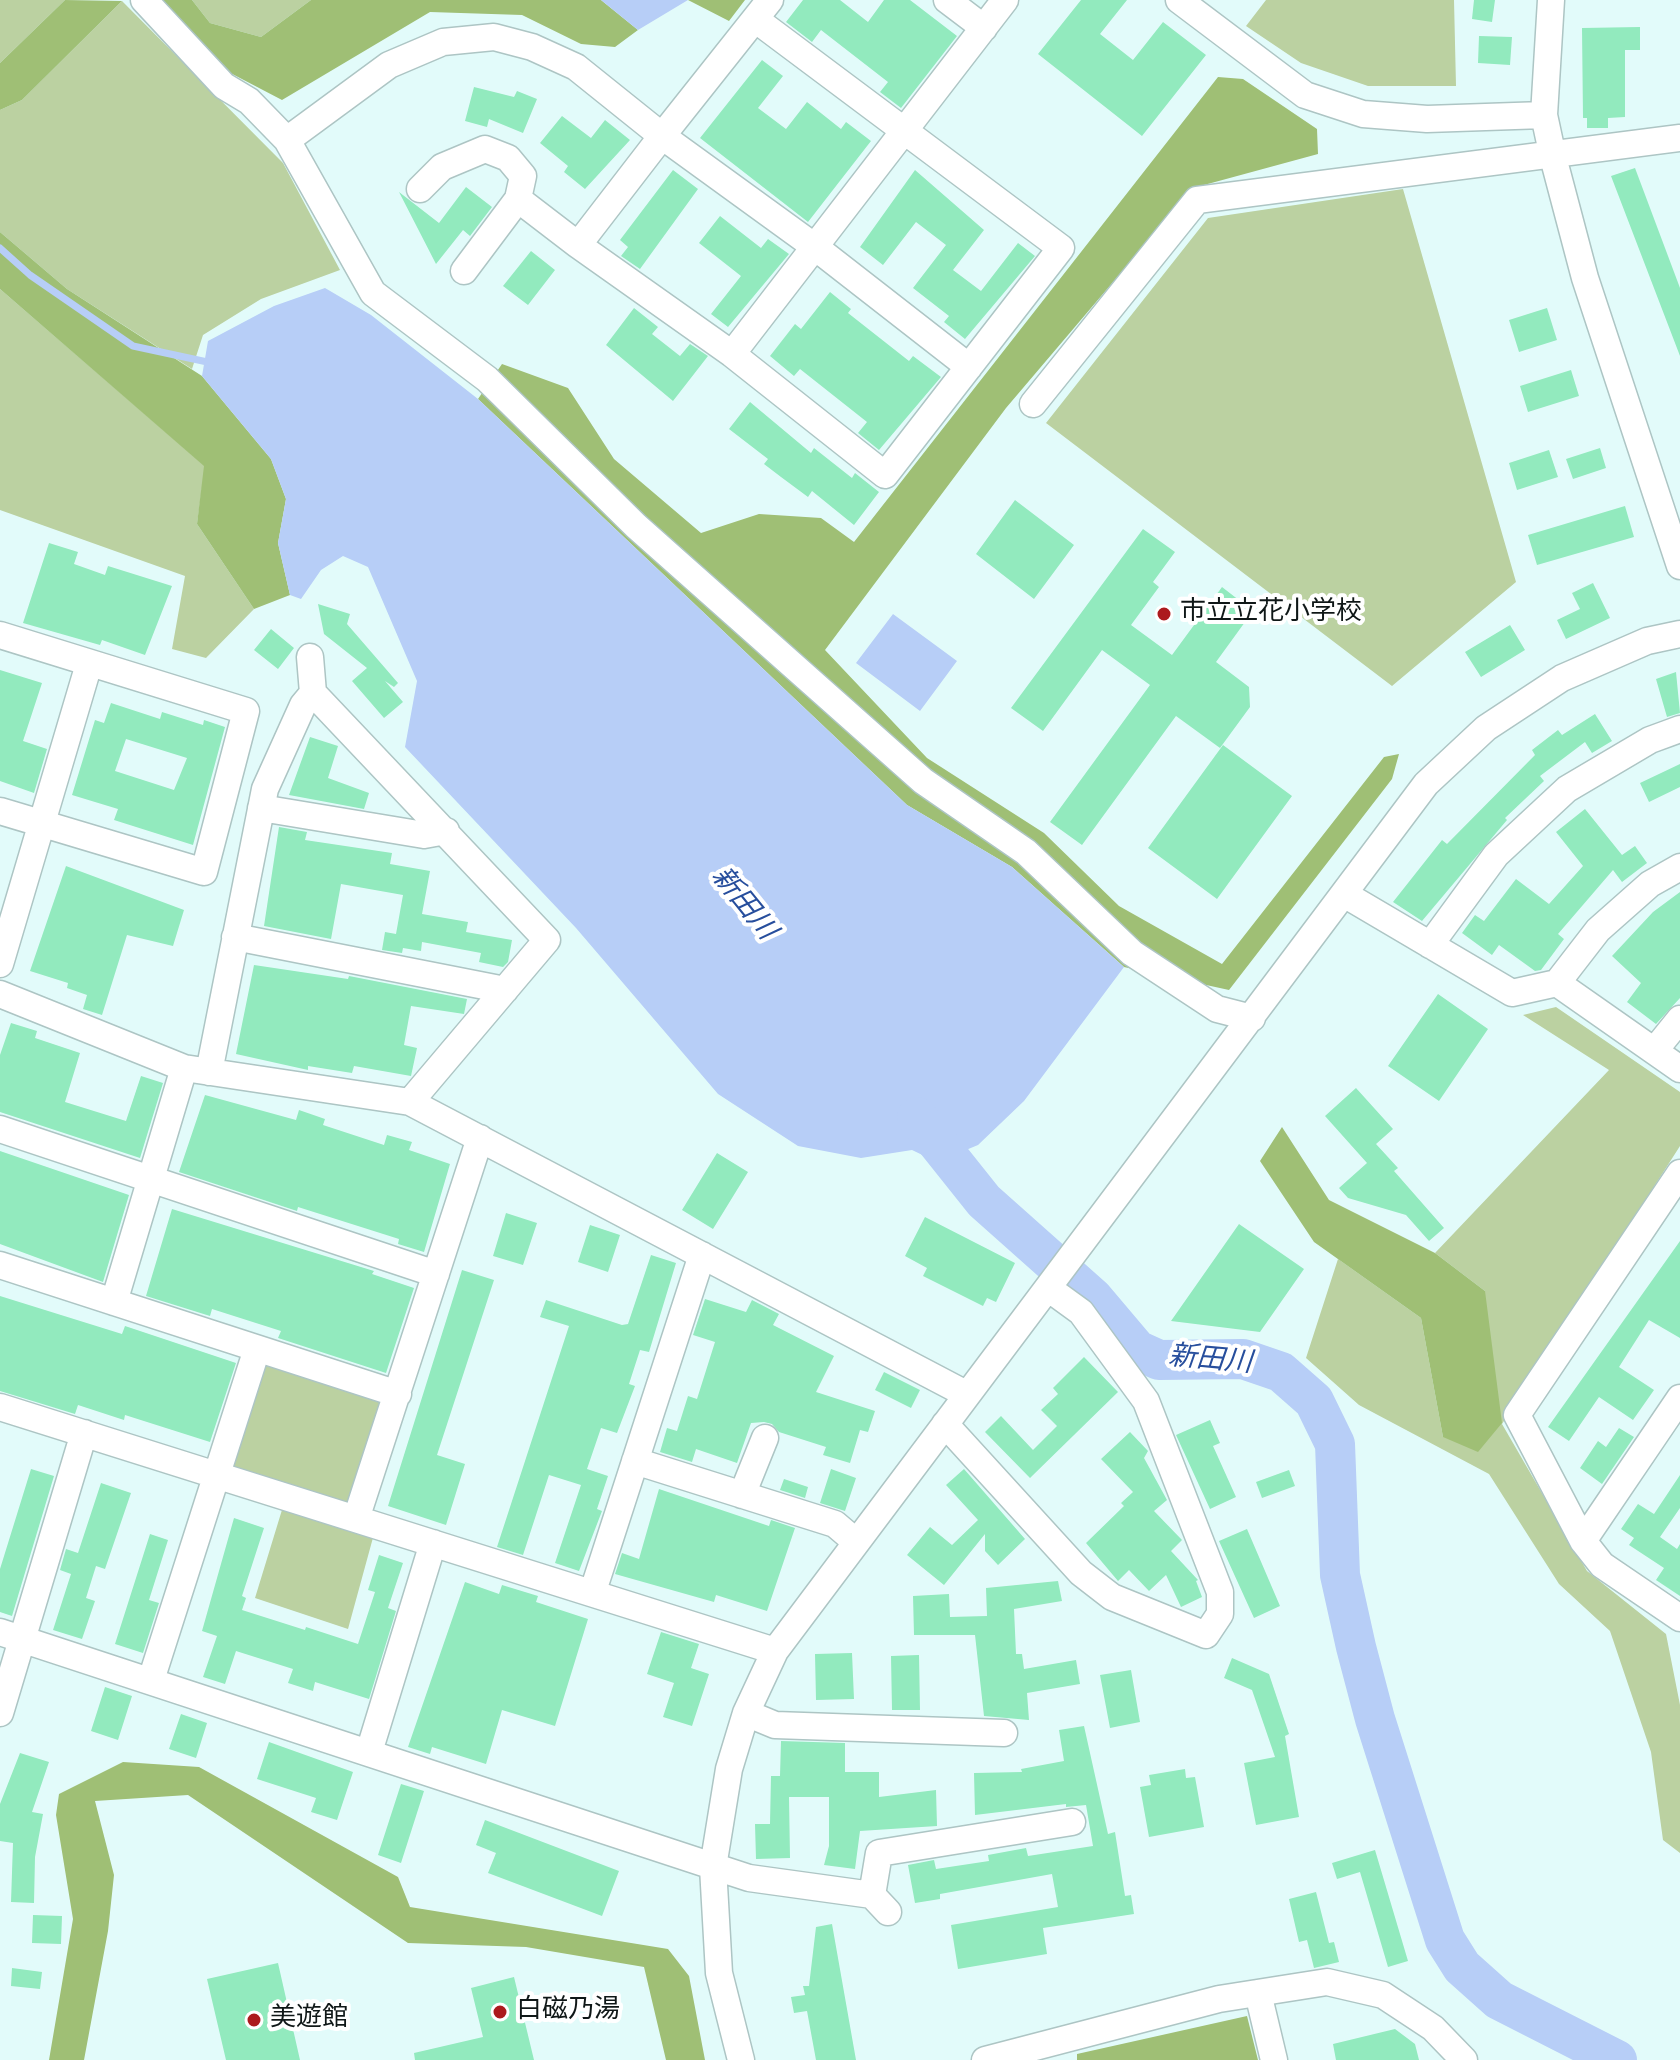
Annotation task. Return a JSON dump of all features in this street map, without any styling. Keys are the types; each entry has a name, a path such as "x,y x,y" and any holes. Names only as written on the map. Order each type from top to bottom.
{"street":[{"path":"144,0 224,86 249,101 287,140 373,293 487,379 636,526 923,781 1026,852 1132,953 1217,1009 1252,1018"},
{"path":"947,0 984,28"},
{"path":"732,354 1005,0"},
{"path":"1179,0 1305,95 1363,114 1427,119 1544,115"},
{"path":"1551,0 1544,115 1553,157 1585,278 1680,566"},
{"path":"518,199 578,245 732,354 885,475 1061,248 906,129 763,10 578,245"},
{"path":"287,140 389,65 443,42 494,37 532,47 576,67 662,136 815,247 969,367"},
{"path":"1033,404 1197,200 1553,157 1680,138"},
{"path":"420,189 442,167 485,149 508,158 523,176 518,199 464,271"},
{"path":"741,2060 719,1973 713,1867 720,1811 746,1713 775,1651 1426,784 1486,728 1562,678 1647,641 1680,634"},
{"path":"0,635 246,711 204,872 0,811"},
{"path":"310,657 313,693 547,940 410,1102"},
{"path":"0,964 89,664"},
{"path":"114,1302 151,1180 196,1070 235,937 265,789 303,705 313,693"},
{"path":"1430,945 1496,855 1567,789 1650,740 1680,729"},
{"path":"261,808 424,835 446,831"},
{"path":"1344,894 1512,993 1557,983 1598,930 1650,884 1680,867"},
{"path":"235,937 505,990"},
{"path":"1557,983 1680,1069"},
{"path":"0,994 196,1070 410,1102 966,1394"},
{"path":"1655,1050 1680,1019"},
{"path":"0,1129 436,1274"},
{"path":"356,1519 480,1138"},
{"path":"1680,1173 1517,1415 1583,1541 1602,1565 1680,1618"},
{"path":"593,1591 702,1255"},
{"path":"0,1265 398,1394"},
{"path":"945,1424 1081,1573 1112,1597 1206,1635 1220,1614 1220,1592 1146,1401 1081,1312 1048,1288"},
{"path":"151,1680 257,1349"},
{"path":"1583,1541 1680,1398"},
{"path":"0,1407 593,1591 775,1651"},
{"path":"0,1713 11,1636 84,1433"},
{"path":"742,1495 765,1438"},
{"path":"635,1461 835,1524 855,1541"},
{"path":"369,1752 433,1543"},
{"path":"11,1636 713,1867 749,1878 880,1903 879,1853 1072,1822"},
{"path":"746,1713 775,1725 1004,1733"},
{"path":"985,2060 1219,1999 1327,1982 1383,1995 1433,2028 1464,2060"},
{"path":"1258,1993 1274,2060"}],"green space":[{"path":"0,0 65,0 0,63"},
{"path":"65,0 122,1 22,100 0,110 0,63"},
{"path":"158,0 192,0 210,23 261,37 311,0 601,0 638,30 615,47 581,44 522,15 430,12 282,100 217,66"},
{"path":"192,0 311,0 261,37 210,23"},
{"path":"688,0 745,0 729,21"},
{"path":"1266,0 1454,0 1456,86 1368,86 1301,63 1246,26"},
{"path":"122,1 283,163 340,270 261,299 203,335 192,369 67,289 0,232 0,110 22,100"},
{"path":"1218,77 1243,79 1317,129 1318,154 1193,188 1006,408 825,650 927,758 1044,833 1119,906 1222,964 1384,757 1399,754 1392,779 1229,990 1124,967 1012,867 907,805 478,399 502,364 568,388 614,459 701,533 759,514 821,518 854,542"},
{"path":"1403,189 1516,582 1392,686 1046,423 1208,218"},
{"path":"0,232 67,289 202,376 271,459 286,499 278,543 290,595 254,609 197,524 204,466 0,289"},
{"path":"0,289 205,466 197,524 254,609 206,658 172,649 185,576 0,510"},
{"path":"1556,1007 1680,1092 1680,1146 1502,1424 1587,1571 1666,1634 1680,1705 1680,1853 1663,1840 1651,1752 1610,1631 1559,1584 1489,1474 1359,1405 1306,1358 1338,1259 1421,1318 1443,1437 1485,1291 1435,1253 1609,1070 1523,1015"},
{"path":"1282,1127 1329,1200 1435,1253 1485,1291 1502,1423 1478,1452 1443,1437 1421,1318 1314,1242 1260,1161"},
{"path":"261,1360 389,1399 349,1525 374,1534 348,1629 255,1598 289,1487 228,1466"},
{"path":"123,1762 199,1767 398,1877 410,1907 668,1949 689,1976 705,2060 666,2060 644,1967 526,1947 408,1943 188,1795 95,1801 114,1875 108,1931 84,2060 49,2060 73,1919 56,1815 59,1794"},
{"path":"1247,2016 1258,2060 1077,2060 1077,2054"}],"water":[{"path":"601,0 688,0 638,30"},
{"path":"325,288 371,315 478,399 907,805 1012,867 1124,967 1024,1101 978,1145 937,1162 912,1150 861,1158 798,1146 718,1094 576,928 405,747 417,681 368,567 343,556 321,570 301,599 290,595 278,543 286,499 271,459 202,376 208,341 274,306"},
{"path":"893,614 957,661 920,711 856,663"}],"building":[{"path":"803,0 840,0 868,22 884,0 910,0 957,36 901,108 880,92 888,82 821,30 812,42 786,22"},
{"path":"1081,0 1127,0 1100,34 1133,60 1163,22 1206,55 1142,136 1038,54"},
{"path":"1474,0 1495,0 1492,22 1472,19"},
{"path":"1640,27 1640,50 1625,50 1625,117 1608,118 1608,128 1587,128 1587,118 1583,118 1582,28"},
{"path":"1479,36 1512,37 1510,65 1478,63"},
{"path":"762,60 783,76 758,108 786,129 807,102 841,129 846,122 871,141 808,222 700,138"},
{"path":"474,87 514,97 517,91 537,99 523,133 489,119 487,127 465,121"},
{"path":"562,116 591,138 605,120 630,140 585,189 564,172 568,166 540,143"},
{"path":"1635,168 1680,288 1680,356 1611,176"},
{"path":"673,170 698,189 640,269 621,256 628,247 620,240"},
{"path":"915,170 984,230 953,270 981,291 1018,243 1035,256 965,339 944,322 949,316 913,288 946,245 916,222 883,265 860,247"},
{"path":"466,187 492,207 470,236 463,230 436,264 399,192 439,223"},
{"path":"720,216 761,248 768,239 789,254 728,327 711,314 741,276 699,243"},
{"path":"531,251 555,270 528,305 503,286"},
{"path":"830,292 851,309 848,313 909,361 913,356 941,377 879,450 858,433 867,422 800,369 794,376 770,356 795,324 801,329"},
{"path":"634,308 658,327 652,334 680,356 690,344 708,356 673,401 606,345"},
{"path":"1547,308 1557,340 1519,352 1509,320"},
{"path":"1571,370 1579,396 1528,412 1520,386"},
{"path":"750,402 811,453 814,448 852,478 855,473 879,492 854,525 812,491 808,497 764,464 768,459 729,429"},
{"path":"1600,448 1606,468 1573,479 1566,459"},
{"path":"1549,450 1558,477 1517,490 1509,463"},
{"path":"1015,500 1074,545 1034,599 976,554"},
{"path":"1625,506 1634,537 1537,565 1528,535"},
{"path":"1143,529 1175,552 1153,582 1159,587 1131,625 1172,655 1222,587 1253,611 1216,662 1249,687 1250,707 1220,748 1176,716 1082,845 1050,822 1150,685 1102,650 1043,731 1011,708"},
{"path":"49,543 78,552 74,564 105,575 108,566 172,586 145,655 102,640 100,645 23,623"},
{"path":"1593,583 1610,618 1566,639 1557,620 1580,609 1572,593"},
{"path":"318,604 350,614 347,624 398,683 394,687 385,681 403,702 384,718 352,681 367,668 324,634"},
{"path":"1510,625 1525,650 1481,677 1465,652"},
{"path":"271,629 294,648 278,669 254,650"},
{"path":"0,670 42,683 23,741 47,749 34,793 0,781"},
{"path":"1676,672 1680,713 1667,717 1656,679"},
{"path":"111,703 160,719 162,712 203,725 204,720 225,727 193,845 114,820 118,809 72,795 95,720 104,723","holes":["126,739 187,758 174,790 115,771"]},
{"path":"1595,714 1612,741 1592,753 1585,742 1540,776 1544,781 1505,818 1507,820 1422,921 1393,902 1442,840 1447,844 1535,755 1532,750 1558,730 1562,735"},
{"path":"310,737 338,746 328,778 369,793 364,809 289,795"},
{"path":"1223,745 1292,796 1217,899 1148,848"},
{"path":"1680,764 1680,787 1649,802 1640,783"},
{"path":"1585,809 1622,855 1635,846 1647,863 1622,882 1613,870 1558,934 1564,939 1541,970 1535,971 1499,945 1492,955 1462,933 1475,915 1484,921 1516,879 1549,904 1583,866 1556,832"},
{"path":"279,827 307,832 305,840 392,853 390,864 430,871 422,914 468,922 466,932 512,940 508,962 503,967 479,962 481,953 422,942 421,951 403,948 402,953 382,950 385,932 396,934 403,895 341,884 331,939 264,926"},
{"path":"66,866 184,910 173,946 127,935 102,1015 83,1009 87,995 67,988 68,983 30,971"},
{"path":"1680,892 1680,998 1656,1024 1627,1002 1641,983 1612,956 1653,912"},
{"path":"254,965 348,979 349,976 467,999 464,1014 411,1006 404,1045 417,1048 411,1076 354,1066 352,1073 308,1066 308,1070 236,1054"},
{"path":"1438,994 1488,1029 1439,1101 1388,1066"},
{"path":"11,1023 37,1031 35,1038 80,1053 65,1102 126,1121 141,1076 163,1083 140,1158 0,1112 0,1055"},
{"path":"1356,1088 1393,1129 1376,1144 1398,1168 1394,1171 1444,1228 1429,1241 1406,1215 1348,1198 1339,1188 1367,1163 1325,1116"},
{"path":"205,1095 296,1120 299,1110 325,1119 323,1125 384,1145 387,1135 412,1142 409,1150 450,1164 424,1252 398,1244 399,1239 298,1207 297,1211 179,1172"},
{"path":"0,1151 129,1195 103,1282 0,1244"},
{"path":"717,1153 748,1172 713,1229 682,1210"},
{"path":"172,1209 374,1271 372,1274 414,1288 386,1373 278,1338 281,1331 212,1309 210,1316 146,1296"},
{"path":"506,1213 537,1223 523,1265 493,1256"},
{"path":"925,1217 1015,1263 996,1302 987,1298 983,1306 923,1276 927,1268 905,1256"},
{"path":"1239,1224 1304,1269 1260,1332 1171,1321"},
{"path":"590,1225 620,1235 608,1272 578,1262"},
{"path":"1680,1241 1680,1338 1649,1320 1619,1367 1654,1390 1633,1420 1599,1397 1569,1441 1548,1427"},
{"path":"651,1255 676,1263 649,1352 640,1350 629,1384 635,1386 617,1433 601,1428 587,1469 608,1476 597,1509 602,1511 579,1571 555,1563 581,1485 549,1475 523,1555 497,1547 569,1326 540,1317 546,1300 622,1325 628,1324"},
{"path":"462,1270 494,1280 437,1455 465,1464 446,1525 388,1506"},
{"path":"0,1296 122,1334 125,1326 236,1363 210,1442 125,1415 124,1420 78,1405 75,1414 0,1391"},
{"path":"705,1299 746,1312 752,1300 779,1314 773,1325 834,1356 816,1392 875,1411 868,1432 860,1430 850,1463 823,1455 826,1447 779,1432 772,1424 764,1422 751,1423 737,1463 696,1449 692,1462 660,1452 667,1428 677,1431 688,1396 697,1399 715,1342 693,1335"},
{"path":"1084,1357 1118,1392 1030,1478 985,1432 1001,1416 1033,1450 1057,1426 1041,1410 1058,1394 1053,1388"},
{"path":"884,1372 920,1390 911,1408 875,1390"},
{"path":"1210,1420 1220,1443 1213,1446 1236,1497 1210,1509 1176,1435"},
{"path":"1619,1428 1634,1437 1602,1484 1580,1468 1598,1441 1606,1447"},
{"path":"1130,1432 1148,1451 1144,1458 1167,1500 1154,1511 1182,1540 1171,1551 1198,1580 1202,1597 1181,1607 1166,1575 1149,1591 1129,1570 1118,1581 1086,1543 1124,1506 1121,1503 1133,1492 1101,1459"},
{"path":"31,1469 54,1476 12,1616 0,1612 0,1569"},
{"path":"831,1469 856,1478 845,1511 820,1503"},
{"path":"964,1469 1025,1539 998,1565 985,1551 985,1534 944,1585 907,1555 930,1527 952,1545 978,1520 946,1485"},
{"path":"1289,1470 1295,1486 1262,1498 1256,1482"},
{"path":"1680,1475 1680,1508 1660,1537 1677,1549 1680,1544 1680,1596 1656,1580 1664,1568 1629,1545 1634,1538 1621,1529 1638,1504 1654,1514"},
{"path":"784,1479 808,1487 805,1498 780,1490"},
{"path":"101,1483 131,1493 105,1569 96,1566 86,1598 95,1601 82,1639 53,1630 71,1574 60,1570 66,1549 78,1553"},
{"path":"659,1489 769,1526 771,1520 795,1528 767,1611 716,1595 714,1602 615,1574 622,1553 639,1559"},
{"path":"234,1518 264,1528 242,1596 246,1598 242,1610 305,1630 306,1627 358,1644 375,1592 368,1590 379,1555 403,1563 388,1608 396,1611 369,1699 315,1682 313,1691 288,1683 293,1669 236,1651 225,1684 203,1677 217,1636 202,1631"},
{"path":"1247,1529 1280,1606 1254,1618 1219,1541"},
{"path":"150,1534 168,1540 149,1600 159,1603 143,1653 115,1644"},
{"path":"1058,1581 1062,1601 1014,1609 1016,1654 1022,1654 1024,1669 1076,1660 1080,1684 1027,1693 1029,1720 984,1716 975,1635 914,1635 913,1596 949,1594 950,1617 987,1616 986,1588"},
{"path":"465,1582 499,1594 502,1585 538,1596 536,1602 588,1619 555,1726 502,1710 486,1764 432,1747 430,1754 408,1747"},
{"path":"661,1632 699,1644 691,1668 709,1674 692,1726 663,1717 674,1683 647,1674"},
{"path":"852,1653 854,1699 816,1700 815,1654"},
{"path":"919,1655 920,1710 892,1710 891,1656"},
{"path":"1232,1658 1269,1674 1289,1734 1285,1736 1299,1817 1256,1825 1244,1763 1275,1757 1252,1690 1224,1678"},
{"path":"1131,1670 1140,1722 1110,1728 1100,1675"},
{"path":"105,1687 132,1696 118,1740 91,1731"},
{"path":"181,1714 207,1723 196,1758 169,1749"},
{"path":"1084,1726 1108,1834 1115,1832 1125,1896 1131,1895 1134,1914 1043,1928 1047,1954 958,1969 951,1925 1058,1907 1052,1874 940,1894 940,1899 915,1903 908,1865 934,1860 936,1869 989,1861 988,1855 1026,1848 1028,1856 1093,1846 1086,1805 1066,1807 1066,1804 975,1815 974,1773 1022,1772 1021,1769 1064,1761 1059,1730"},
{"path":"781,1741 845,1743 845,1772 879,1772 879,1797 936,1790 937,1826 860,1831 855,1869 824,1865 829,1846 829,1797 789,1797 790,1858 756,1859 755,1824 770,1824 771,1776 780,1776"},
{"path":"269,1742 353,1772 337,1820 311,1812 316,1798 257,1779"},
{"path":"20,1753 49,1762 32,1812 43,1814 35,1857 34,1903 11,1902 13,1843 0,1841 0,1804"},
{"path":"1185,1769 1186,1778 1195,1777 1204,1827 1149,1837 1140,1787 1151,1785 1149,1775"},
{"path":"401,1784 424,1791 401,1863 378,1855"},
{"path":"485,1820 619,1871 602,1916 488,1873 496,1853 476,1845"},
{"path":"1375,1850 1408,1961 1388,1967 1360,1872 1337,1879 1332,1863"},
{"path":"1316,1892 1329,1943 1334,1942 1339,1962 1314,1968 1307,1940 1299,1942 1289,1899"},
{"path":"33,1915 62,1916 61,1944 32,1943"},
{"path":"832,1924 856,2060 816,2060 807,2011 794,2013 791,1997 805,1995 803,1986 809,1986 816,1927"},
{"name":"美遊館","path":"278,1963 300,2060 226,2060 207,1979"},
{"path":"12,1968 42,1972 40,1989 11,1986"},
{"name":"白磁乃湯","path":"514,1977 534,2060 415,2060 414,2053 483,2037 471,1988"},
{"path":"1395,2029 1415,2044 1419,2060 1336,2060 1333,2044"}],"waterway":[{"path":"0,248 30,275 133,346 212,363"},
{"name":"新田川","path":"917,1117 984,1201 1093,1298 1137,1350 1159,1360 1243,1359 1281,1372 1314,1401 1335,1444 1340,1575 1356,1647 1375,1719 1445,1940 1462,1967 1499,2000 1617,2060"}],"place":[{"name":"市立立花小学校","path":"1164,614"},
{"name":"白磁乃湯","path":"500,2012"},
{"name":"美遊館","path":"254,2020"}]}
